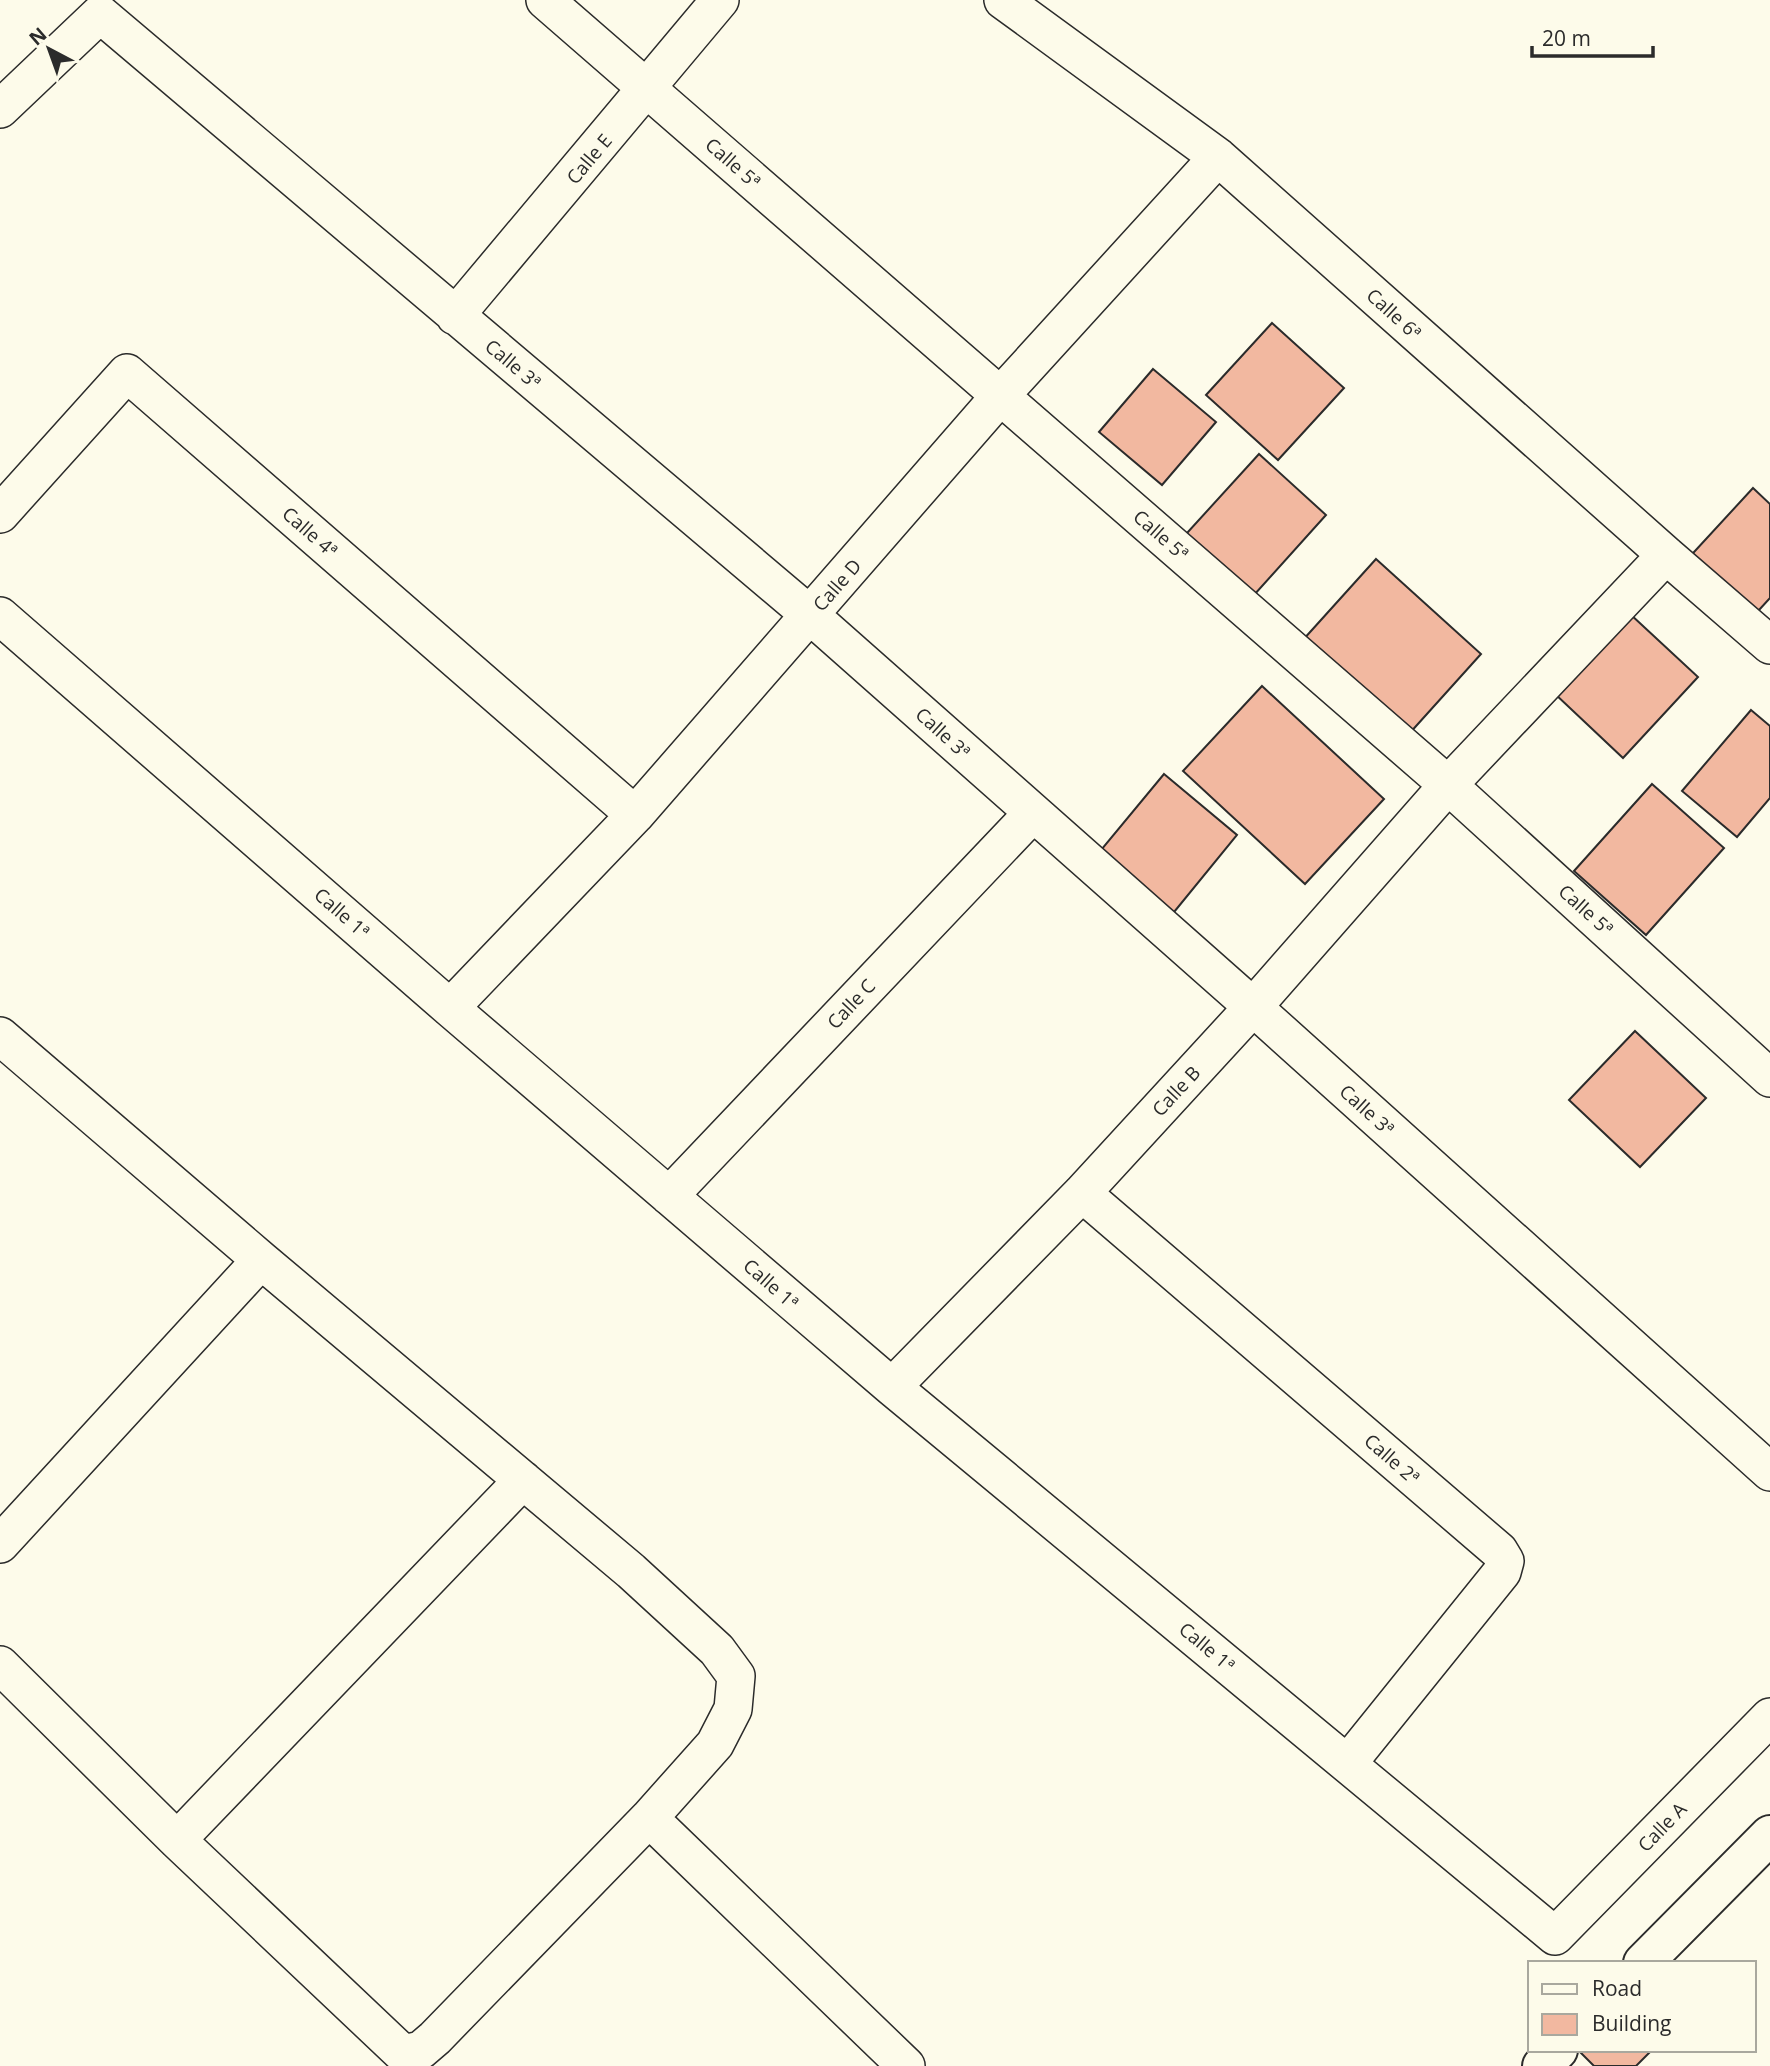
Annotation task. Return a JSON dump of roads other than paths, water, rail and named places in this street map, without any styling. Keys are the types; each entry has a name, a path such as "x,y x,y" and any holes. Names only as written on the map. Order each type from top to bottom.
{"street":[{"name":"Calle 5ª","path":"545,0 1448,785 1770,1078"},
{"name":"Calle E","path":"455,316 720,0"},
{"name":"Calle 6ª","path":"1003,0 1218,157 1770,645"},
{"name":"Calle 3ª","path":"0,109 100,14 810,615 1254,1007 1770,1472"},
{"name":"Calle D","path":"450,1008 635,815 1001,395 1218,157"},
{"name":"Calle 4ª","path":"0,514 127,373 635,815"},
{"name":"Calle B","path":"892,1387 1082,1193 1254,1007 1448,785 1666,555"},
{"name":"Calle 1ª","path":"0,616 450,1008 892,1387 1555,1936"},
{"name":"Calle C","path":"669,1196 1032,813"},
{"path":"0,1665 177,1840 403,2054 421,2050 435,2038 649,1818 715,1744 733,1709 736,1676 718,1650 631,1571 261,1260 6,1055"},
{"name":"Calle 2ª","path":"1082,1193 1499,1551 1505,1561 1502,1572 1348,1763"},
{"path":"0,1544 261,1260"},
{"path":"177,1840 523,1480"},
{"name":"Calle A","path":"1555,1936 1770,1717"},
{"path":"649,1818 906,2066"},
{"path":"1645,1961 1769,1837"},
{"path":"1542,2066 1556,2052"}]}
